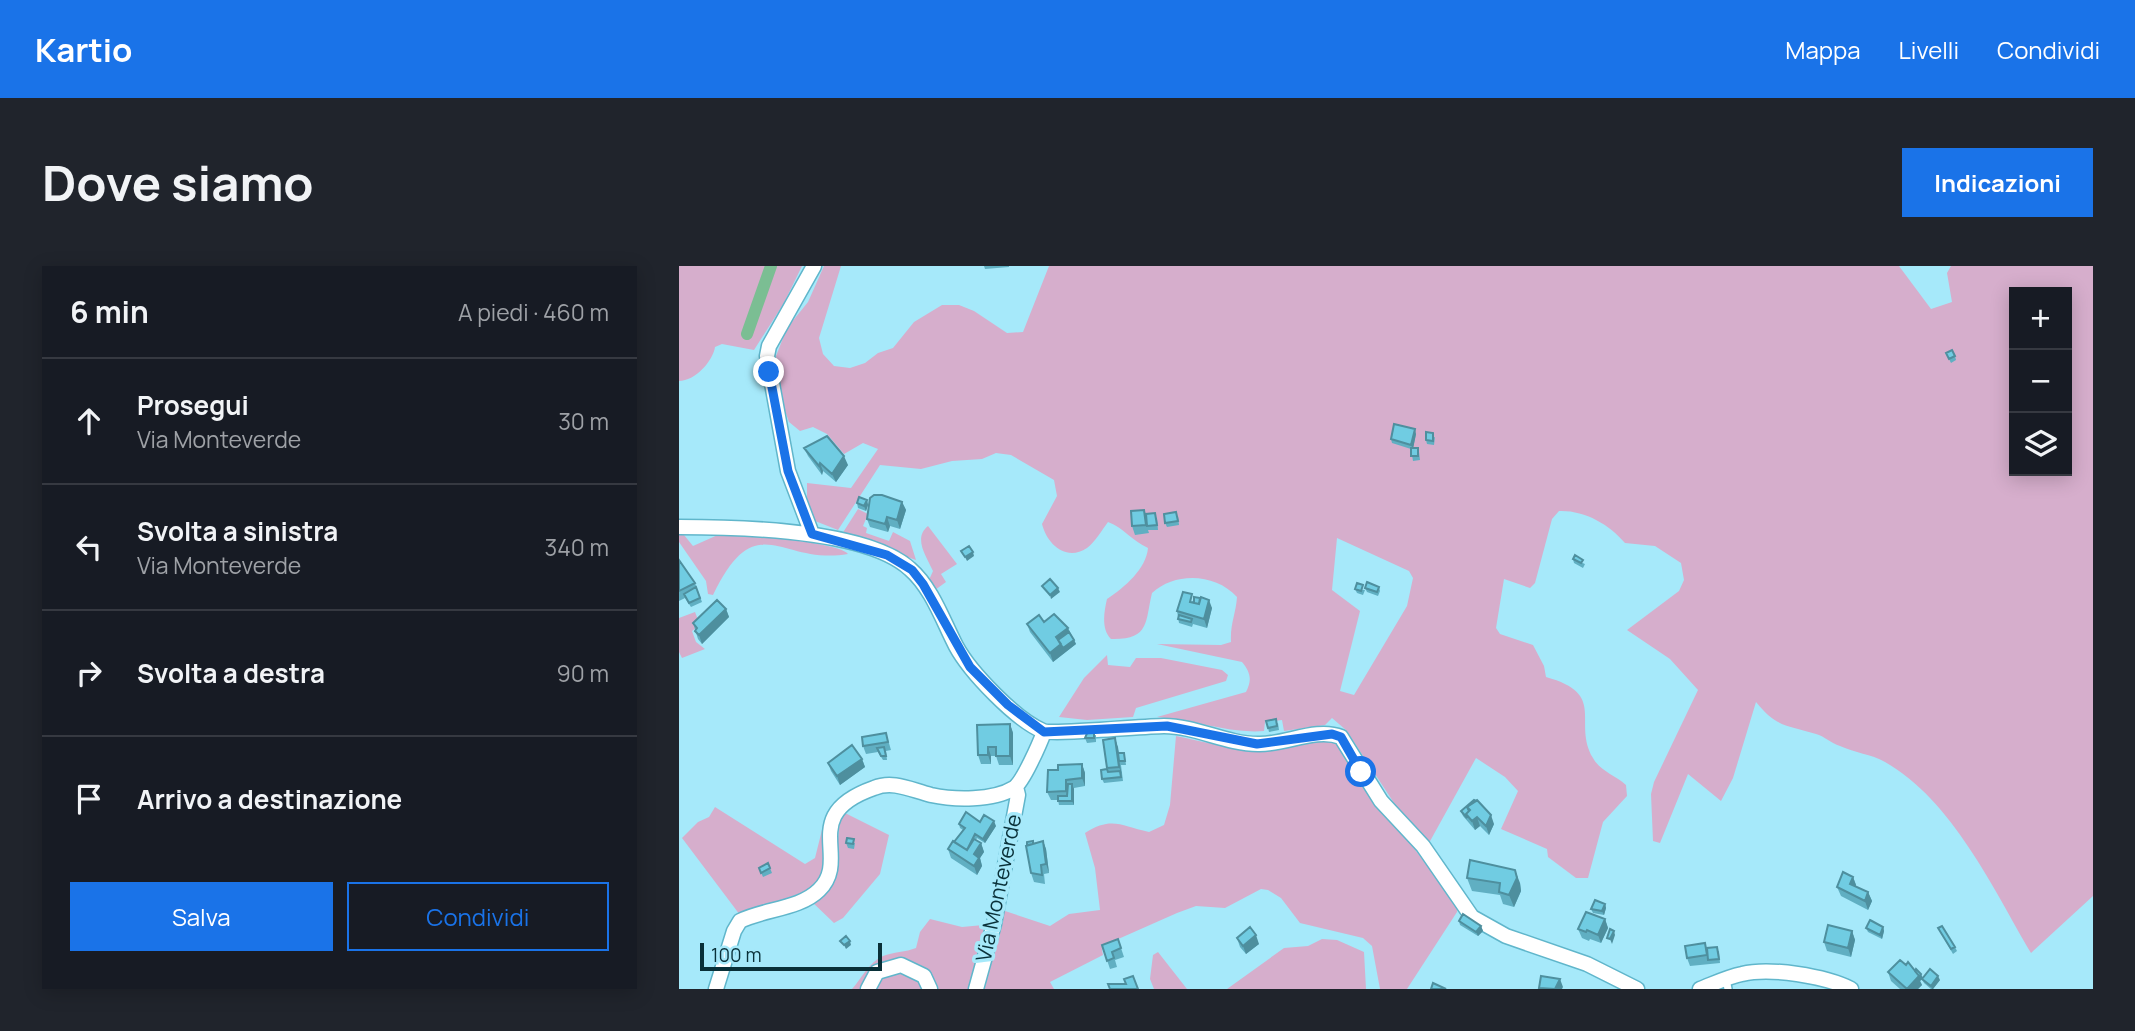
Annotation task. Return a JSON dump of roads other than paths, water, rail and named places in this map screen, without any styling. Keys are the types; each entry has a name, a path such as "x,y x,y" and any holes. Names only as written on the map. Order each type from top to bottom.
{"street":[{"path":"812,534 788,471 767,356 782,320 814,266"},
{"path":"679,527 812,534 887,555 912,570 923,584 970,667 1008,705 1044,732 1167,726 1257,744 1288,742 1320,733 1341,737 1381,802 1423,846 1472,917 1506,936 1587,964 1637,989"},
{"name":"Via Monteverde","path":"976,989 1001,888 1018,795 1016,787 1044,732"},
{"name":"Via Monteverde","path":"716,989 734,931 740,921 804,900 819,890 827,879 829,825 839,807 871,788 884,785 953,798 976,798 1016,787"},
{"path":"868,989 877,972 901,965 924,976 930,989"},
{"path":"1700,989 1727,984 1740,974 1765,972 1824,979 1851,989"}],"waterway":[{"path":"747,334 771,266"}]}
